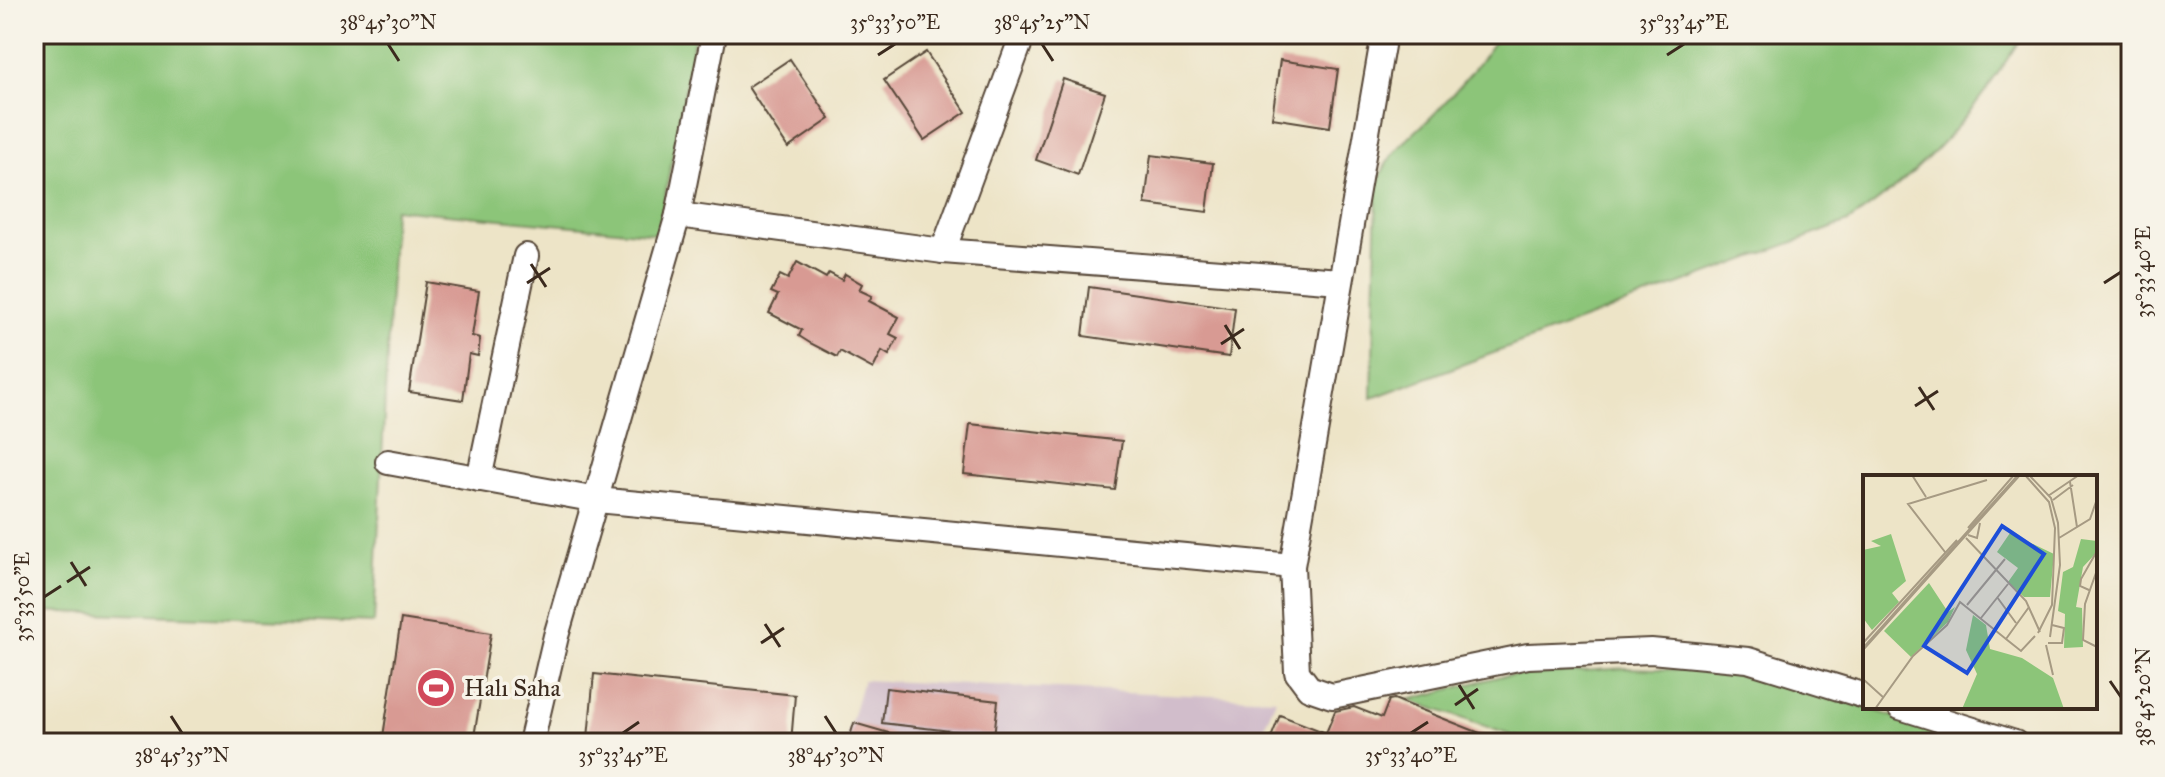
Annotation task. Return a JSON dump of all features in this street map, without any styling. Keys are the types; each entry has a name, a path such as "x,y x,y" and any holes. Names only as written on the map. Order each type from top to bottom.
{"street":[{"path":"531,743 556,636 678,215 714,34"},
{"path":"943,251 1023,34"},
{"path":"1384,34 1292,566 1294,663 1302,681 1320,694 1344,695 1528,656 1651,651 1748,660 1863,695"},
{"path":"678,215 943,251 1340,281"},
{"path":"479,479 526,256"},
{"path":"388,462 597,500 1292,566"},
{"path":"1906,709 2015,743"}],"shaded area":[{"path":"863,680 1276,699 1257,743 845,743"}],"green space":[{"path":"34,34 695,34 658,234 394,209 374,623 34,611"},
{"path":"1499,34 2023,34 1987,89 1946,138 1901,183 1848,222 1372,398 1377,190 1380,177 1392,156 1461,84"},
{"path":"1627,668 1718,671 1808,688 1863,706 1863,709 1973,743 1533,743 1409,700 1501,676"}],"building":[{"path":"926,52 966,112 924,140 884,80"},
{"path":"790,59 830,119 788,148 748,87"},
{"path":"1280,60 1338,69 1330,127 1272,118"},
{"path":"1063,79 1105,93 1078,175 1036,160"},
{"path":"1151,155 1213,163 1207,212 1145,204"},
{"path":"797,262 826,278 829,273 842,280 845,274 862,284 859,290 872,296 869,301 899,317 890,334 898,338 889,355 882,351 873,369 840,351 837,357 810,343 799,336 802,330 769,313 778,295 771,292 780,275 788,279"},
{"path":"426,282 479,291 472,336 480,338 478,356 469,354 463,400 409,392"},
{"path":"1089,287 1235,308 1229,357 1083,336"},
{"path":"970,424 1122,441 1115,490 964,474"},
{"name":"Halı Saha","path":"401,619 491,633 473,743 382,743"},
{"path":"594,674 795,695 791,743 632,743 588,738"},
{"path":"886,688 998,701 994,736 882,723"},
{"path":"1394,699 1505,743 1269,743 1280,715 1326,733 1335,711 1354,707 1382,718 1389,700"},
{"path":"854,723 906,738 905,743 848,743"}],"place":[{"name":"Halı Saha","path":"436,688"}]}
